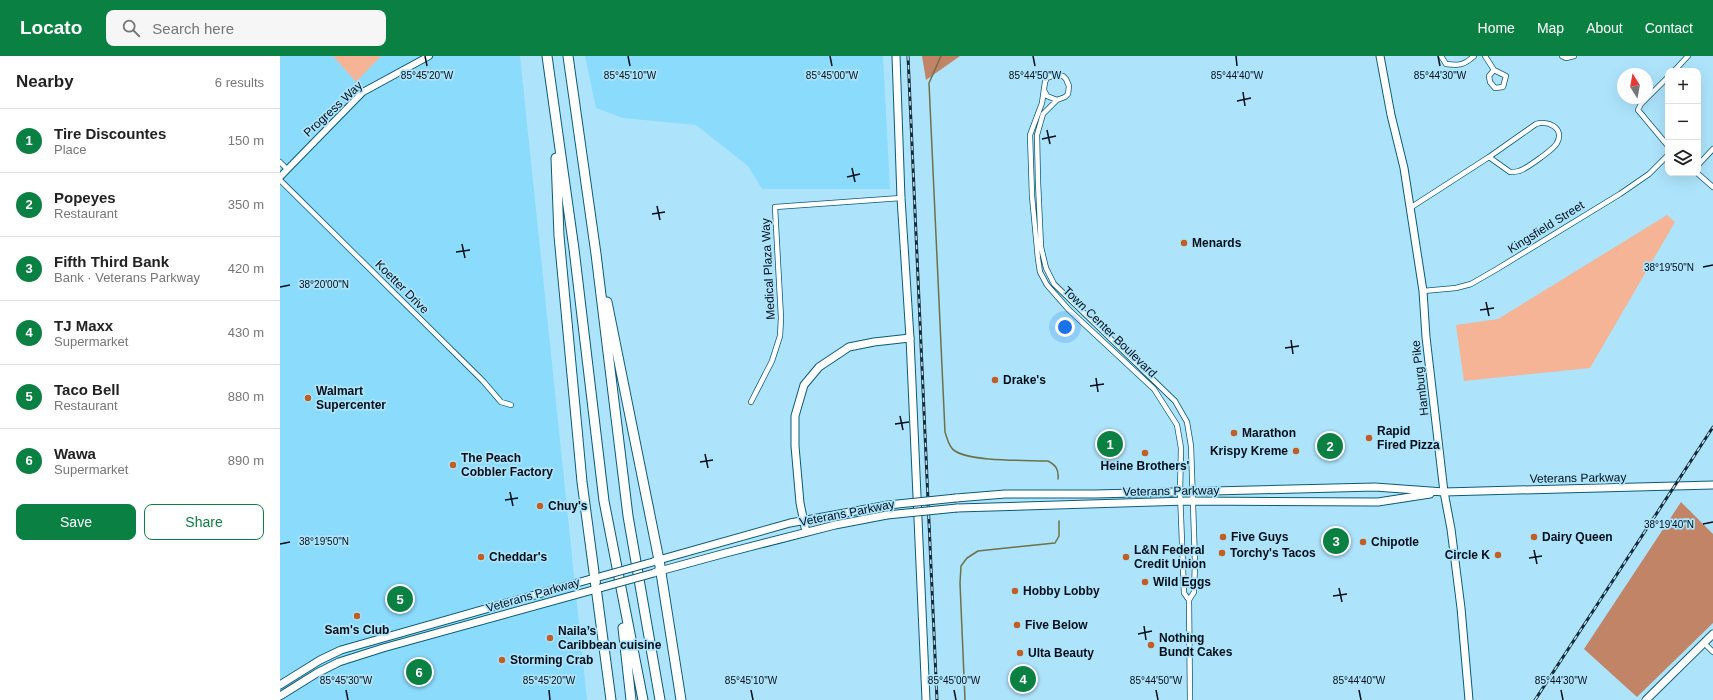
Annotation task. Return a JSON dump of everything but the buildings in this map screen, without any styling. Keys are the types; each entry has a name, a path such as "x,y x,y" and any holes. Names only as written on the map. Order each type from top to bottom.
{"highway":[{"path":"547,56 574,249 604,501 643,700"},
{"path":"568,56 591,218 628,516 660,700"},
{"path":"553,98 559,236 582,482 597,583 611,700"},
{"path":"591,218 681,700"},
{"path":"614,558 631,700"},
{"path":"645,620 666,700"}],"main road":[{"path":"896,56 901,198 910,338 926,700"},
{"name":"Hamburg Pike","path":"1380,56 1391,115 1404,168 1423,291 1426,337 1444,492 1451,529 1461,608 1469,700"},
{"path":"806,532 800,503 794,416 804,386 819,367 849,347 874,342 910,338"},
{"name":"Veterans Parkway","path":"280,696 317,673 339,662 597,583 656,561 804,520 888,505 1005,494 1180,492 1375,487 1444,492 1713,485"},
{"name":"Veterans Parkway","path":"280,685 320,660 341,650 597,583 658,572 806,532 887,515 957,508 1181,501 1378,502 1444,492"},
{"path":"1646,700 1713,634"}],"street":[{"name":"Progress Way","path":"280,178 287,169 363,92 429,56"},
{"path":"1441,56 1446,64 1459,66 1466,63 1474,56"},
{"path":"1485,56 1494,70"},
{"path":"1562,56 1566,58 1574,56"},
{"path":"1677,68 1688,56"},
{"path":"1054,75 1063,76 1068,82 1069,90 1065,97 1057,100 1047,96 1044,90 1047,78 1054,75"},
{"path":"1653,92 1665,80"},
{"name":"Town Center Boulevard","path":"1044,90 1042,103 1030,135 1032,196 1040,272 1048,285 1069,310 1154,389 1172,417 1177,426 1181,448 1181,501"},
{"name":"Town Center Boulevard","path":"1057,100 1043,114 1038,135 1038,182 1041,233 1046,268 1054,284 1175,401 1187,422 1191,446 1192,501"},
{"path":"1641,104 1638,110 1665,142"},
{"path":"1410,208 1489,157 1536,124 1542,122 1551,123 1558,130 1559,137 1557,143 1551,150 1520,171 1510,172 1489,157"},
{"path":"1701,162 1713,149"},
{"name":"Kingsfield Street","path":"1423,291 1456,288 1477,280 1620,194 1649,174 1665,158"},
{"path":"280,162 287,169"},
{"path":"1701,176 1713,188"},
{"name":"Koetter Drive","path":"280,178 482,381 501,402 511,405"},
{"name":"Medical Plaza Way","path":"751,402 772,361 780,336 781,318 775,207 901,198"},
{"path":"1181,501 1184,593 1189,600"},
{"path":"1190,700 1189,600 1194,592 1195,563 1192,501"},
{"path":"1704,643 1713,652"}],"shaded area":[{"path":"280,56 333,56 356,81 381,56 520,56 587,700 280,700"},
{"path":"333,56 381,56 356,82"},
{"path":"585,56 883,56 890,189 762,189 748,166 696,125 623,118 596,108"},
{"path":"922,56 960,56 926,80"},
{"path":"1667,215 1675,222 1590,368 1464,381 1456,325 1498,319"},
{"path":"1681,502 1713,534 1713,623 1637,697 1584,649"}],"waterway":[{"path":"941,56 929,83 945,432 948,443 953,450 963,455 974,457 986,459 1048,461 1056,468 1058,479"},
{"path":"965,700 960,583 961,566 967,558 978,551 1055,543 1059,536 1059,521"}],"railway":[{"path":"908,56 937,700"},
{"path":"1535,700 1713,427"}],"place":[{"name":"Menards","path":"1184,243"},
{"name":"Drake's","path":"995,380"},
{"name":"Walmart Supercenter","path":"308,398"},
{"name":"Marathon","path":"1234,433"},
{"name":"Rapid Fired Pizza","path":"1369,438"},
{"name":"Tire Discountes","path":"1110,444"},
{"name":"Popeyes","path":"1330,446"},
{"name":"Krispy Kreme","path":"1296,451"},
{"name":"Heine Brothers'","path":"1145,453"},
{"name":"The Peach Cobbler Factory","path":"453,465"},
{"name":"Chuy's","path":"540,506"},
{"name":"Five Guys","path":"1223,537"},
{"name":"Dairy Queen","path":"1534,537"},
{"name":"Fifth Third Bank","path":"1336,541"},
{"name":"Chipotle","path":"1363,542"},
{"name":"Torchy's Tacos","path":"1222,553"},
{"name":"Circle K","path":"1498,555"},
{"name":"Cheddar's","path":"481,557"},
{"name":"L&N Federal Credit Union","path":"1126,557"},
{"name":"Wild Eggs","path":"1145,582"},
{"name":"Hobby Lobby","path":"1015,591"},
{"name":"Taco Bell","path":"400,599"},
{"name":"Sam's Club","path":"357,616"},
{"name":"Five Below","path":"1017,625"},
{"name":"Naila’s Caribbean cuisine","path":"550,638"},
{"name":"Nothing Bundt Cakes","path":"1151,645"},
{"name":"Ulta Beauty","path":"1020,653"},
{"name":"Storming Crab","path":"502,660"},
{"name":"Wawa","path":"419,672"},
{"name":"TJ Maxx","path":"1023,679"}]}
